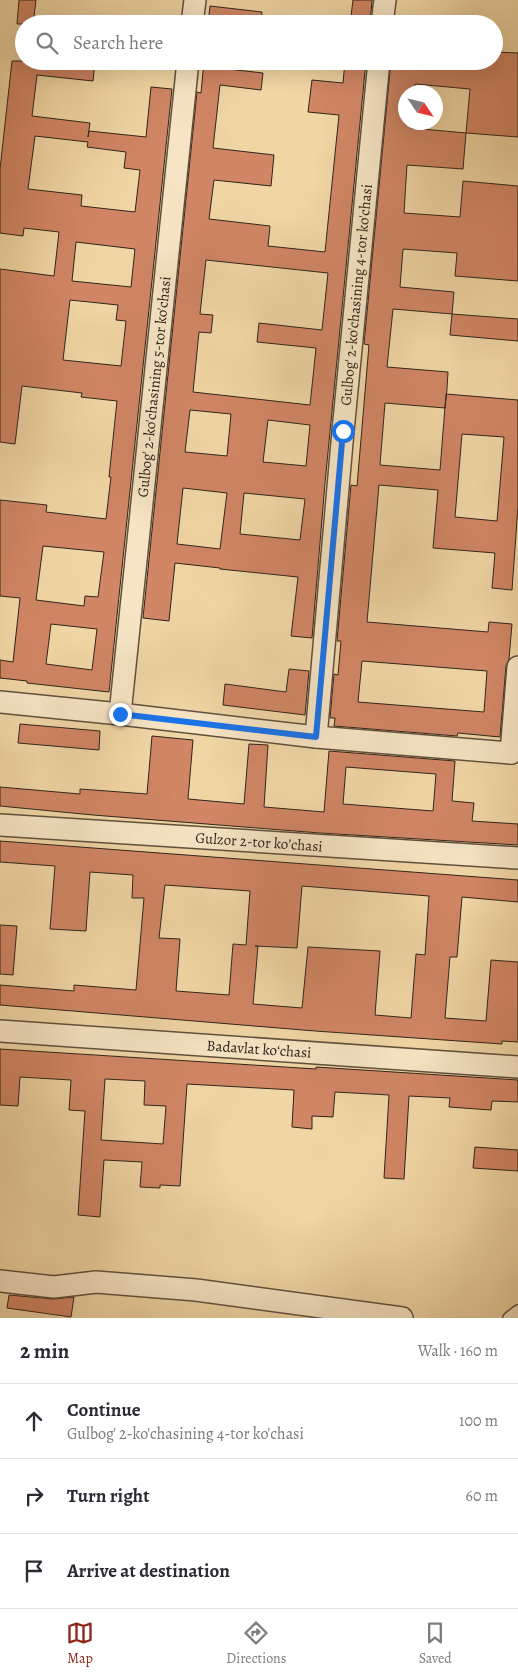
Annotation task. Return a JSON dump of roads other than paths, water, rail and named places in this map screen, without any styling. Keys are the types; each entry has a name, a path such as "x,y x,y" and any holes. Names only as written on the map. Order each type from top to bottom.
{"street":[{"path":"193,15 195,0"},
{"path":"383,15 385,0"},
{"name":"Gulbog' 2-ko'chasining 5-tor ko'chasi","path":"120,714 187,70"},
{"name":"Gulbog' 2-ko'chasining 4-tor ko'chasi","path":"316,737 378,70"},
{"path":"0,702 316,737 514,750 518,667"},
{"name":"Gulzor 2-tor koʼchasi","path":"0,825 518,858"},
{"name":"Badavlat koʻchasi","path":"0,1031 518,1066"},
{"path":"0,1280 54,1287 96,1282 196,1290 402,1318"}],"lane":[{"path":"509,1318 518,1311"}]}
